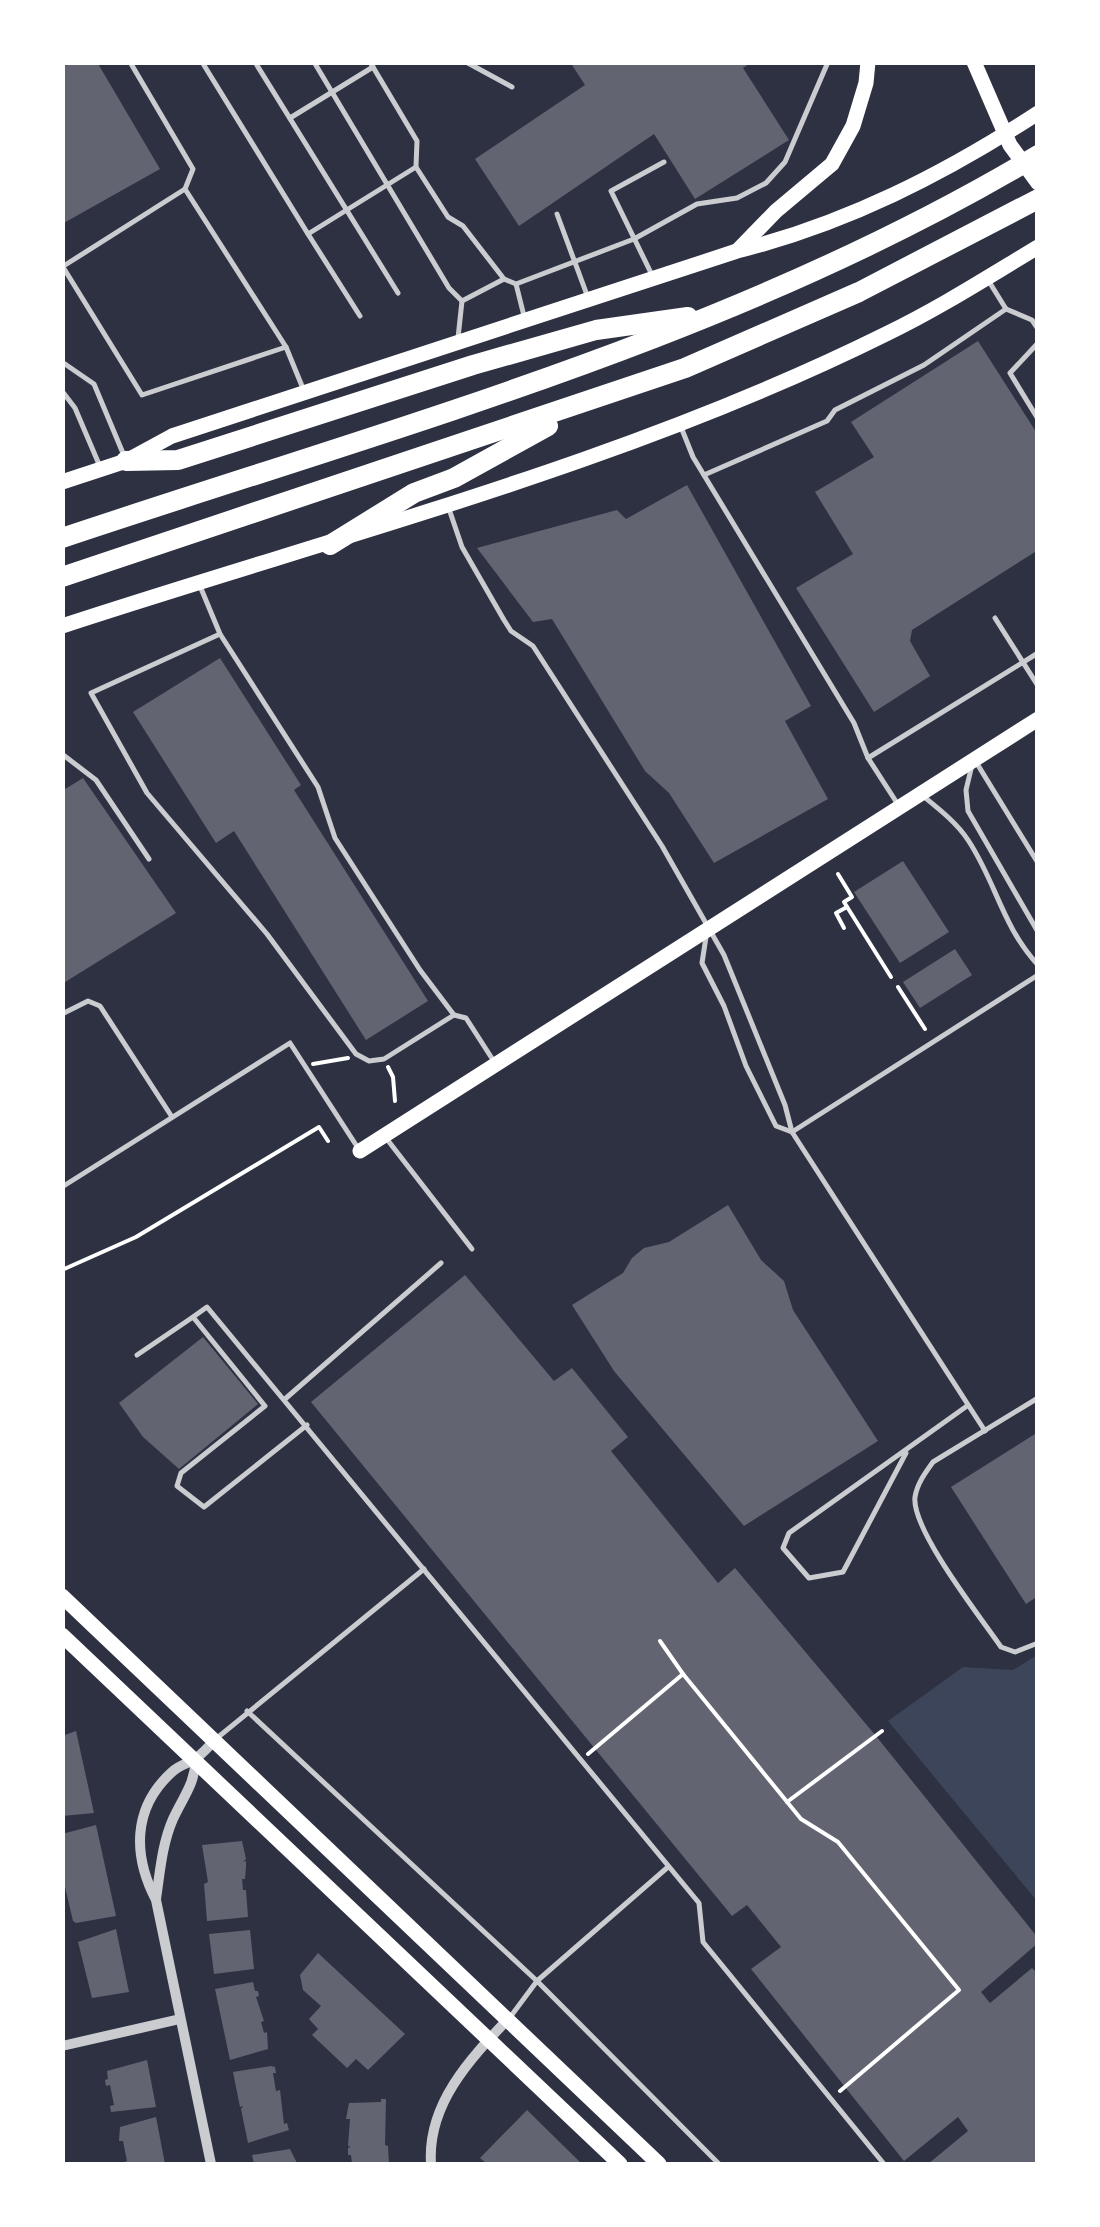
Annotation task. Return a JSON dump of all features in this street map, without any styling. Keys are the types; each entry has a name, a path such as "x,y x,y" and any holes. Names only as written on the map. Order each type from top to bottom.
{"highway":[{"path":"62,538 606,357 724,312 876,242 1038,154"},
{"path":"62,577 685,368 806,317 1038,199"},
{"path":"126,461 178,460 204,453 474,364 596,330 724,312"},
{"path":"330,544 414,493 454,478 593,401"}],"main road":[{"path":"737,250 776,210 832,164 861,104 868,62"},
{"path":"974,62 1010,146 1038,183"},
{"path":"62,482 126,461 172,436 737,250 790,238 864,210 1038,113"},
{"path":"62,626 330,544 680,424 868,343 1038,248"},
{"path":"360,1150 1038,719"},
{"path":"62,1596 659,2164"},
{"path":"62,1635 620,2164"}],"street":[{"path":"212,2164 156,1900 144,1877 138,1850 144,1815 167,1777 196,1759 215,1740"},
{"path":"156,1900 164,1848 173,1820 194,1782 196,1759"},
{"path":"432,2164 434,2127 440,2106 509,2018"},
{"path":"62,2046 180,2019"}],"lane":[{"path":"130,62 193,169 185,189 63,267 142,394 286,348"},
{"path":"202,62 360,316"},
{"path":"255,62 398,293"},
{"path":"314,62 449,288 462,302 458,342"},
{"path":"466,62 512,87"},
{"path":"290,118 371,65 417,140 416,167 448,217 462,226 504,279 516,284 634,239 696,204 737,198 766,183 785,162 828,62"},
{"path":"654,278 611,191 664,162"},
{"path":"308,234 416,167"},
{"path":"185,189 286,348 304,392"},
{"path":"556,214 588,299"},
{"path":"987,278 1006,309 1032,320 1038,329"},
{"path":"462,302 504,279"},
{"path":"516,284 525,320"},
{"path":"704,475 827,421 835,410 924,365 1006,309"},
{"path":"1038,343 1010,373 1038,419"},
{"path":"62,362 94,384 126,461"},
{"path":"62,391 75,408 102,469"},
{"path":"680,424 704,475 854,723 868,758 900,807"},
{"path":"448,504 462,547 504,620 511,631 533,646 655,835 707,928 741,992 792,1132 985,1431"},
{"path":"199,583 220,634 318,787 336,838 420,970 454,1015 466,1018 495,1064"},
{"path":"995,618 1038,686"},
{"path":"220,634 91,694 146,793 267,934 356,1054 369,1061 384,1059 454,1015"},
{"path":"868,758 1038,652"},
{"path":"62,754 96,780 149,859"},
{"path":"974,760 1038,863"},
{"path":"974,760 966,790 968,811 1038,932"},
{"path":"920,794 967,837 986,870 1011,931 1038,965"},
{"path":"707,928 702,963 776,1126 792,1132"},
{"path":"792,1132 1038,974"},
{"path":"62,1014 88,1001 100,1006 172,1118"},
{"path":"62,1187 290,1043 360,1150"},
{"path":"384,1135 472,1249"},
{"path":"284,1399 442,1263"},
{"path":"137,1355 208,1307 699,1903 704,1942 884,2164"},
{"path":"193,1317 264,1406 181,1473 177,1486 185,1494 204,1507 307,1426"},
{"path":"1038,1398 933,1462 915,1497 922,1530 1001,1647 1015,1652 1038,1643"},
{"path":"906,1452 843,1572 809,1578 784,1548 789,1533 968,1406"},
{"path":"215,1740 424,1569"},
{"path":"247,1710 537,1981 719,2164"},
{"path":"509,2018 537,1981 668,1867"}],"path":[{"path":"838,874 852,897 844,902 892,976"},
{"path":"844,928 836,913 847,907"},
{"path":"898,987 925,1029"},
{"path":"306,1068 319,1061 345,1060 356,1054"},
{"path":"393,1078 395,1101"},
{"path":"62,1270 136,1237 319,1127 328,1142"},
{"path":"660,1642 787,1802 802,1819 838,1842 958,1990 830,2098"},
{"path":"581,1761 683,1674"},
{"path":"787,1802 882,1731"}],"shaded area":[{"path":"1037,1655 1037,1901 888,1721 963,1667 1013,1670"}],"building":[{"path":"62,62 97,62 160,169 62,224"},
{"path":"570,62 752,62 743,68 789,140 695,199 654,134 519,226 475,159 585,85"},
{"path":"978,341 1038,435 1038,550 912,630 910,641 930,676 874,712 796,588 853,554 815,492 874,457 851,422"},
{"path":"687,485 811,706 785,721 828,799 714,863 669,793 645,771 552,619 533,622 477,548 617,510 626,519"},
{"path":"220,658 301,785 294,790 428,1001 366,1040 234,831 216,843 133,712"},
{"path":"83,778 176,913 62,984 62,791"},
{"path":"903,861 949,932 900,963 854,892"},
{"path":"955,949 972,975 920,1008 903,982"},
{"path":"728,1205 761,1260 784,1281 793,1310 878,1441 744,1526 614,1371 572,1305 623,1273 644,1248 669,1242"},
{"path":"465,1275 554,1381 572,1368 628,1437 611,1451 718,1583 735,1568 1038,1938 1038,1943 981,1992 990,2003 1032,1968 1038,1974 1038,2161 1034,2164 928,2164 968,2131 958,2117 904,2161 751,1969 781,1947 747,1905 732,1916 311,1402"},
{"path":"203,1337 258,1404 179,1469 143,1437 119,1403"},
{"path":"1038,1432 1038,1596 1026,1604 951,1487"},
{"path":"76,1731 94,1813 62,1816 62,1736"},
{"path":"96,1825 116,1916 76,1923 62,1874 62,1834"},
{"path":"242,1841 248,1917 207,1921 204,1884 208,1882 202,1845"},
{"path":"116,1929 129,1992 92,1998 78,1942"},
{"path":"250,1930 254,1969 214,1974 209,1934"},
{"path":"318,1953 405,2034 368,2070 356,2059 347,2068 312,2035 318,2029 309,2019 321,2006 303,1990 300,1975"},
{"path":"253,1982 268,2049 230,2060 215,1989"},
{"path":"147,2060 156,2107 111,2112 110,2106 114,2105 110,2085 106,2086 107,2071"},
{"path":"275,2067 276,2091 280,2090 284,2124 289,2130 248,2143 233,2072"},
{"path":"386,2099 385,2145 389,2164 352,2164 348,2155 350,2119 346,2119 349,2103"},
{"path":"527,2110 582,2164 487,2164 480,2158"},
{"path":"156,2117 165,2164 119,2164 127,2161 123,2141 119,2141 120,2127"},
{"path":"290,2149 297,2163 254,2164 252,2155"}]}
